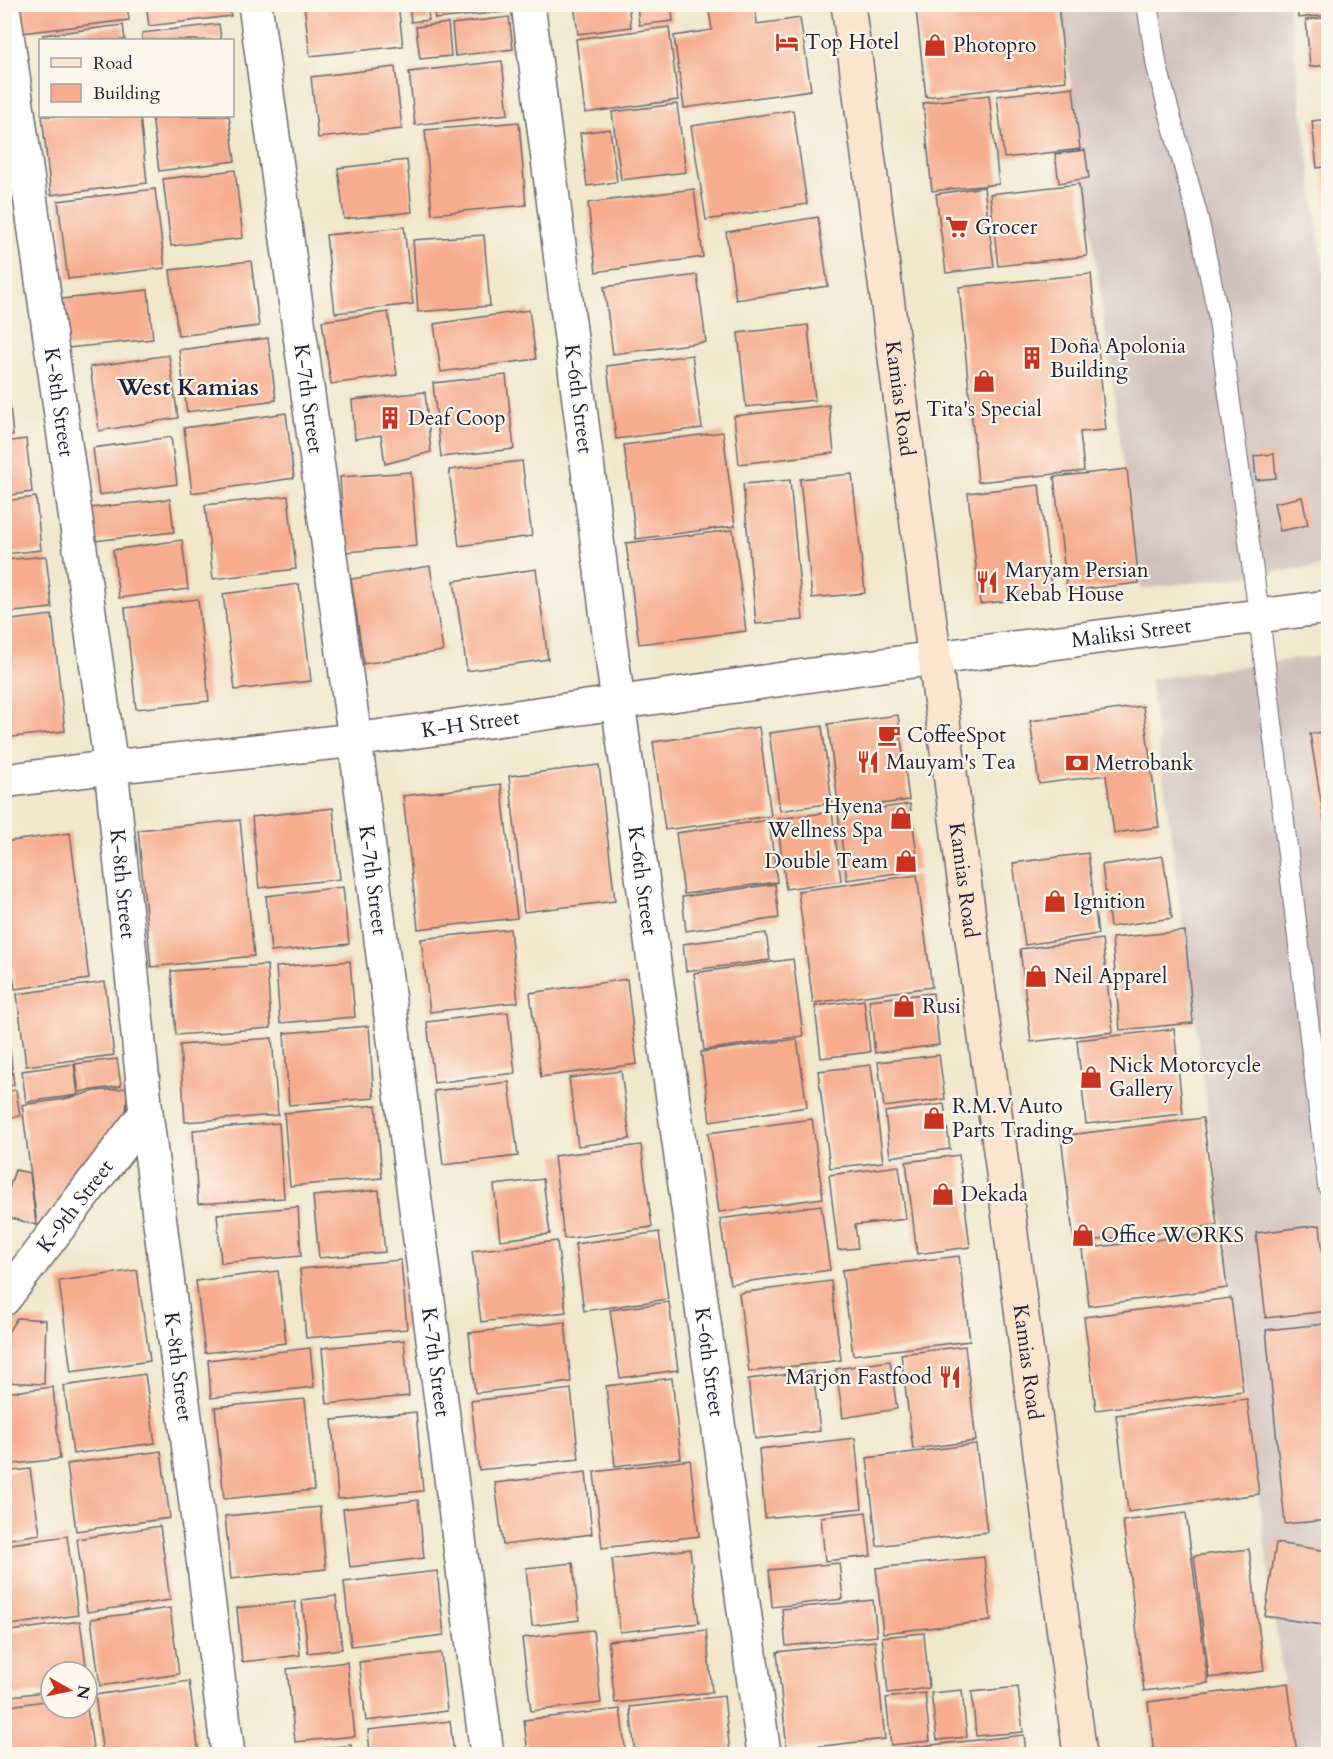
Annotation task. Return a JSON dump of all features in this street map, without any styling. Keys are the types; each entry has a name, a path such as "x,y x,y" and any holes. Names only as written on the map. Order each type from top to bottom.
{"main road":[{"name":"Kamias Road","path":"848,4 1080,1755"}],"street":[{"name":"K-7th Street","path":"255,4 355,740 487,1755"},
{"name":"K-6th Street","path":"528,4 618,703 764,1755"},
{"name":"K-8th Street","path":"4,13 111,767 146,1113 228,1755"},
{"name":"Maliksi Street","path":"934,660 1329,607"},
{"name":"K-H Street","path":"4,782 111,767 355,740 875,666 934,660"},
{"name":"K-9th Street","path":"4,1299 146,1113"}],"lane":[{"path":"1147,4 1156,67 1198,218 1218,314 1259,615 1329,1186"}],"shaded area":[{"path":"1060,5 1288,5 1328,303 1328,565 1141,589"},
{"path":"1328,655 1328,1754 1293,1754 1150,679"}],"building":[{"path":"19,4 127,4 129,20 22,33"},
{"path":"146,4 229,4 231,16 149,26"},
{"path":"304,4 398,4 403,46 310,56"},
{"path":"409,4 427,4 429,20 411,22"},
{"path":"433,4 502,4 503,12 435,19"},
{"path":"574,4 628,4 631,27 578,34"},
{"path":"637,4 671,4 673,21 639,25"},
{"path":"708,4 755,4 757,24 800,18 811,90 684,108 674,36 712,30"},
{"path":"966,4 1058,4 1066,81 926,97 916,10"},
{"path":"1297,4 1328,4 1328,15 1298,18"},
{"path":"509,17 513,49 455,56 452,24"},
{"path":"1328,17 1328,65 1310,67 1306,20"},
{"path":"448,23 451,56 420,59 416,27"},
{"path":"219,24 221,39 142,39 142,33"},
{"path":"123,25 125,39 44,39 43,35"},
{"path":"669,27 678,100 585,113 576,39"},
{"path":"502,61 508,114 415,125 409,72"},
{"path":"395,67 402,129 318,138 311,77"},
{"path":"1073,87 1080,149 1004,158 997,96"},
{"path":"989,95 999,184 932,191 923,103"},
{"path":"677,104 686,172 621,180 612,112"},
{"path":"793,110 807,204 706,220 691,126"},
{"path":"42,117 140,117 147,183 51,195"},
{"path":"152,117 229,117 235,161 159,171"},
{"path":"1328,119 1328,166 1317,168 1312,121"},
{"path":"519,122 526,205 432,214 425,130"},
{"path":"610,129 617,182 587,186 580,133"},
{"path":"1085,150 1089,178 1059,183 1055,154"},
{"path":"407,160 412,212 344,219 338,168"},
{"path":"235,170 243,238 171,246 163,179"},
{"path":"1328,170 1328,209 1327,209 1323,171"},
{"path":"1079,184 1087,256 998,266 990,194"},
{"path":"984,187 994,267 946,273 936,194"},
{"path":"155,189 165,268 68,279 58,201"},
{"path":"694,189 703,257 596,272 588,203"},
{"path":"818,217 828,286 736,300 726,232"},
{"path":"404,227 413,304 335,313 326,235"},
{"path":"484,235 490,306 418,312 413,240"},
{"path":"251,261 259,326 178,336 170,270"},
{"name":"Doña Apolonia Building","path":"1091,274 1106,430 1080,432 1084,471 978,482 959,287"},
{"path":"697,275 706,342 613,354 604,287"},
{"path":"148,290 153,339 68,348 62,299"},
{"path":"529,310 536,359 441,372 434,324"},
{"path":"388,312 397,375 331,384 322,321"},
{"path":"808,325 815,400 746,407 738,333"},
{"path":"268,338 276,400 187,412 179,350"},
{"path":"169,355 178,418 99,431 90,367"},
{"path":"692,355 702,428 616,439 607,366"},
{"path":"4,368 6,368 13,435 4,436"},
{"path":"506,375 514,449 441,457 433,383"},
{"name":"Deaf Coop","path":"425,392 431,452 385,464 381,435 355,439 352,400"},
{"path":"829,405 834,453 739,464 734,416"},
{"path":"286,413 294,478 192,493 184,428"},
{"path":"723,432 735,526 636,539 624,445"},
{"path":"171,437 177,484 99,495 93,448"},
{"path":"26,439 32,492 4,496 4,442"},
{"path":"1274,454 1276,478 1256,480 1254,456"},
{"path":"522,461 532,536 459,546 449,470"},
{"path":"1127,469 1139,583 1067,591 1054,477"},
{"path":"411,472 417,546 345,552 340,477"},
{"path":"852,474 865,593 812,598 800,479"},
{"path":"790,480 803,620 756,624 743,484"},
{"path":"1039,485 1052,596 980,604 968,493"},
{"path":"288,496 296,569 213,579 205,505"},
{"path":"36,497 41,550 4,554 4,501"},
{"path":"1302,497 1308,525 1280,531 1274,503"},
{"path":"170,499 174,532 94,541 91,508"},
{"path":"733,530 746,631 639,644 626,543"},
{"path":"182,540 188,589 119,598 113,550"},
{"path":"46,556 52,608 4,613 4,560"},
{"path":"430,566 443,651 364,664 351,579"},
{"path":"536,569 548,659 467,671 454,581"},
{"path":"299,584 311,681 235,690 223,594"},
{"path":"198,599 209,701 136,709 125,608"},
{"path":"52,615 65,731 4,738 4,621"},
{"path":"1143,706 1159,827 1114,833 1106,775 1039,784 1030,721"},
{"name":"Mauyam's Tea","path":"898,715 909,800 839,810 828,724"},
{"path":"822,726 832,803 780,811 769,733"},
{"path":"759,727 771,816 665,830 653,742"},
{"path":"1328,731 1328,837 1327,838 1310,734"},
{"path":"599,765 615,901 524,912 509,776"},
{"path":"501,784 517,918 418,929 403,796"},
{"path":"910,804 919,870 847,880 838,814"},
{"path":"333,808 340,879 259,888 252,817"},
{"path":"832,812 841,881 786,889 777,819"},
{"path":"240,820 254,956 151,967 138,830"},
{"path":"769,820 777,882 684,894 676,833"},
{"path":"70,833 89,979 15,989 4,909 4,842"},
{"path":"1088,853 1098,934 1025,945 1013,863"},
{"path":"1163,856 1172,918 1110,927 1102,865"},
{"path":"917,875 932,987 813,1003 798,891"},
{"path":"775,884 779,918 686,931 682,897"},
{"path":"343,887 349,944 271,952 266,896"},
{"path":"510,929 518,1002 430,1012 421,939"},
{"path":"1185,931 1193,1023 1120,1030 1112,938"},
{"path":"766,933 770,960 686,971 683,944"},
{"path":"1102,939 1113,1032 1031,1042 1020,949"},
{"path":"793,959 803,1036 704,1050 694,973"},
{"path":"350,961 355,1017 280,1023 276,967"},
{"path":"267,965 271,1028 176,1035 171,971"},
{"path":"627,979 637,1064 541,1077 530,993"},
{"path":"105,982 114,1055 26,1066 17,994"},
{"path":"933,993 939,1045 875,1053 869,1000"},
{"path":"864,1000 870,1052 821,1058 815,1006"},
{"path":"508,1012 515,1073 434,1083 427,1022"},
{"path":"369,1026 374,1098 289,1105 284,1033"},
{"path":"1174,1029 1183,1114 1086,1124 1077,1040"},
{"path":"4,1035 8,1035 14,1085 4,1087"},
{"path":"272,1038 278,1115 185,1122 180,1045"},
{"path":"797,1039 807,1107 710,1121 701,1052"},
{"path":"939,1055 945,1099 884,1107 878,1062"},
{"path":"117,1059 121,1086 79,1092 75,1064"},
{"path":"74,1064 78,1095 26,1102 22,1071"},
{"path":"871,1065 883,1162 830,1168 818,1071"},
{"path":"621,1071 630,1139 578,1146 569,1078"},
{"path":"509,1082 518,1156 443,1165 434,1091"},
{"path":"128,1088 126,1113 43,1229 37,1224 22,1105 64,1099 96,1091"},
{"path":"16,1090 20,1116 4,1118 4,1092"},
{"path":"944,1104 950,1149 890,1157 885,1112"},
{"path":"376,1105 382,1178 290,1186 284,1113"},
{"path":"1203,1118 1217,1225 1074,1243 1061,1136"},
{"path":"812,1119 823,1198 719,1212 708,1133"},
{"path":"279,1123 284,1198 198,1204 193,1130"},
{"path":"641,1145 652,1227 564,1239 554,1156"},
{"path":"959,1155 970,1247 917,1254 906,1162"},
{"path":"899,1166 906,1219 855,1225 858,1248 838,1250 829,1175"},
{"path":"15,1170 30,1173 36,1225 4,1216 4,1204"},
{"path":"543,1179 550,1234 500,1240 494,1185"},
{"path":"379,1190 385,1252 319,1258 313,1196"},
{"path":"821,1205 830,1270 730,1284 720,1219"},
{"path":"298,1207 301,1256 221,1263 217,1214"},
{"path":"1320,1225 1328,1311 1266,1318 1256,1233"},
{"path":"659,1232 668,1299 584,1311 575,1244"},
{"path":"1220,1232 1227,1288 1089,1306 1082,1249"},
{"path":"557,1241 566,1312 481,1322 472,1251"},
{"path":"959,1256 970,1341 853,1355 842,1270"},
{"path":"401,1260 407,1329 306,1338 300,1269"},
{"path":"137,1270 150,1361 71,1372 59,1281"},
{"path":"278,1271 286,1343 205,1353 196,1281"},
{"path":"831,1281 841,1360 749,1372 739,1293"},
{"path":"1231,1298 1243,1391 1096,1410 1084,1317"},
{"path":"669,1302 678,1370 620,1378 610,1310"},
{"path":"17,1318 46,1320 44,1384 4,1382 4,1338"},
{"path":"565,1322 571,1382 475,1393 469,1333"},
{"path":"1324,1324 1328,1372 1328,1520 1285,1524 1266,1330"},
{"path":"404,1340 409,1396 327,1404 322,1348"},
{"path":"965,1346 976,1441 913,1449 901,1354"},
{"path":"310,1348 314,1387 211,1398 208,1360"},
{"path":"890,1361 897,1409 843,1418 836,1369"},
{"path":"813,1371 820,1431 755,1439 748,1379"},
{"path":"145,1374 155,1443 73,1454 64,1386"},
{"path":"672,1378 681,1458 615,1466 606,1386"},
{"path":"53,1387 60,1459 4,1465 4,1393"},
{"path":"571,1389 579,1459 479,1470 471,1401"},
{"path":"305,1399 314,1490 224,1499 215,1407"},
{"path":"1247,1399 1259,1494 1128,1512 1116,1415"},
{"path":"416,1412 423,1491 338,1499 332,1420"},
{"path":"855,1438 862,1508 765,1518 759,1449"},
{"path":"976,1444 987,1532 877,1546 867,1458"},
{"path":"161,1451 170,1518 76,1531 67,1464"},
{"path":"690,1460 699,1536 602,1548 594,1472"},
{"path":"30,1469 40,1534 4,1540 4,1472"},
{"path":"586,1472 592,1534 503,1545 495,1483"},
{"path":"418,1500 424,1558 350,1567 343,1509"},
{"path":"320,1507 326,1569 231,1579 225,1516"},
{"path":"866,1512 871,1556 825,1561 821,1517"},
{"path":"1186,1513 1208,1683 1144,1691 1123,1521"},
{"path":"160,1526 170,1600 87,1612 77,1539"},
{"path":"67,1536 78,1615 4,1626 4,1545"},
{"path":"1276,1543 1328,1551 1328,1626 1265,1616"},
{"path":"690,1549 699,1623 620,1632 612,1559"},
{"path":"1249,1549 1264,1671 1209,1678 1194,1556"},
{"path":"984,1557 991,1621 883,1633 876,1568"},
{"path":"573,1563 579,1620 532,1626 526,1568"},
{"path":"839,1563 843,1599 772,1607 769,1570"},
{"path":"437,1571 444,1635 351,1646 344,1582"},
{"path":"336,1596 342,1649 308,1653 302,1600"},
{"path":"873,1600 877,1636 786,1646 782,1609"},
{"path":"295,1602 300,1655 242,1662 237,1608"},
{"path":"170,1608 179,1674 100,1686 99,1660 97,1660 91,1619"},
{"path":"80,1621 85,1660 39,1660 39,1693 4,1697 4,1632"},
{"path":"593,1630 601,1703 531,1711 522,1638"},
{"path":"706,1630 712,1692 615,1703 608,1641"},
{"path":"924,1633 929,1688 888,1693 882,1637"},
{"path":"875,1641 885,1739 787,1750 777,1652"},
{"path":"441,1653 447,1711 366,1721 359,1662"},
{"path":"347,1662 355,1736 295,1742 287,1669"},
{"path":"189,1681 199,1754 103,1754 98,1720 99,1694"},
{"path":"1288,1683 1297,1754 1154,1754 1148,1702"},
{"path":"1018,1687 1023,1732 976,1736 972,1692"},
{"path":"962,1690 967,1737 937,1740 931,1693"},
{"path":"925,1693 930,1741 891,1745 886,1698"},
{"path":"724,1696 730,1754 635,1754 630,1707"},
{"path":"39,1702 39,1720 89,1720 94,1754 9,1754 4,1707"},
{"path":"620,1709 626,1754 528,1754 524,1720"},
{"path":"450,1721 454,1754 370,1754 368,1730"},
{"path":"1024,1735 1026,1754 903,1754 903,1748"},
{"path":"351,1745 352,1754 281,1754 281,1753"},
{"path":"898,1749 898,1754 862,1754 862,1753"}],"place":[{"name":"Top Hotel","path":"787,42"},
{"name":"Photopro","path":"935,45"},
{"name":"Grocer","path":"957,227"},
{"name":"Doña Apolonia Building","path":"1032,358"},
{"name":"Tita's Special","path":"984,381"},
{"name":"Deaf Coop","path":"390,418"},
{"name":"Maryam Persian Kebab House","path":"987,582"},
{"name":"CoffeeSpot","path":"889,735"},
{"name":"Mauyam's Tea","path":"868,762"},
{"name":"Metrobank","path":"1077,763"},
{"name":"Hyena Wellness Spa","path":"901,818"},
{"name":"Double Team","path":"906,861"},
{"name":"Ignition","path":"1055,901"},
{"name":"Neil Apparel","path":"1036,976"},
{"name":"Rusi","path":"904,1006"},
{"name":"Nick Motorcycle Gallery","path":"1091,1077"},
{"name":"R.M.V Auto Parts Trading","path":"934,1118"},
{"name":"Dekada","path":"943,1194"},
{"name":"Office WORKS","path":"1083,1235"},
{"name":"Marjon Fastfood","path":"950,1377"}],"district":[{"name":"West Kamias","path":"188,387"}]}
